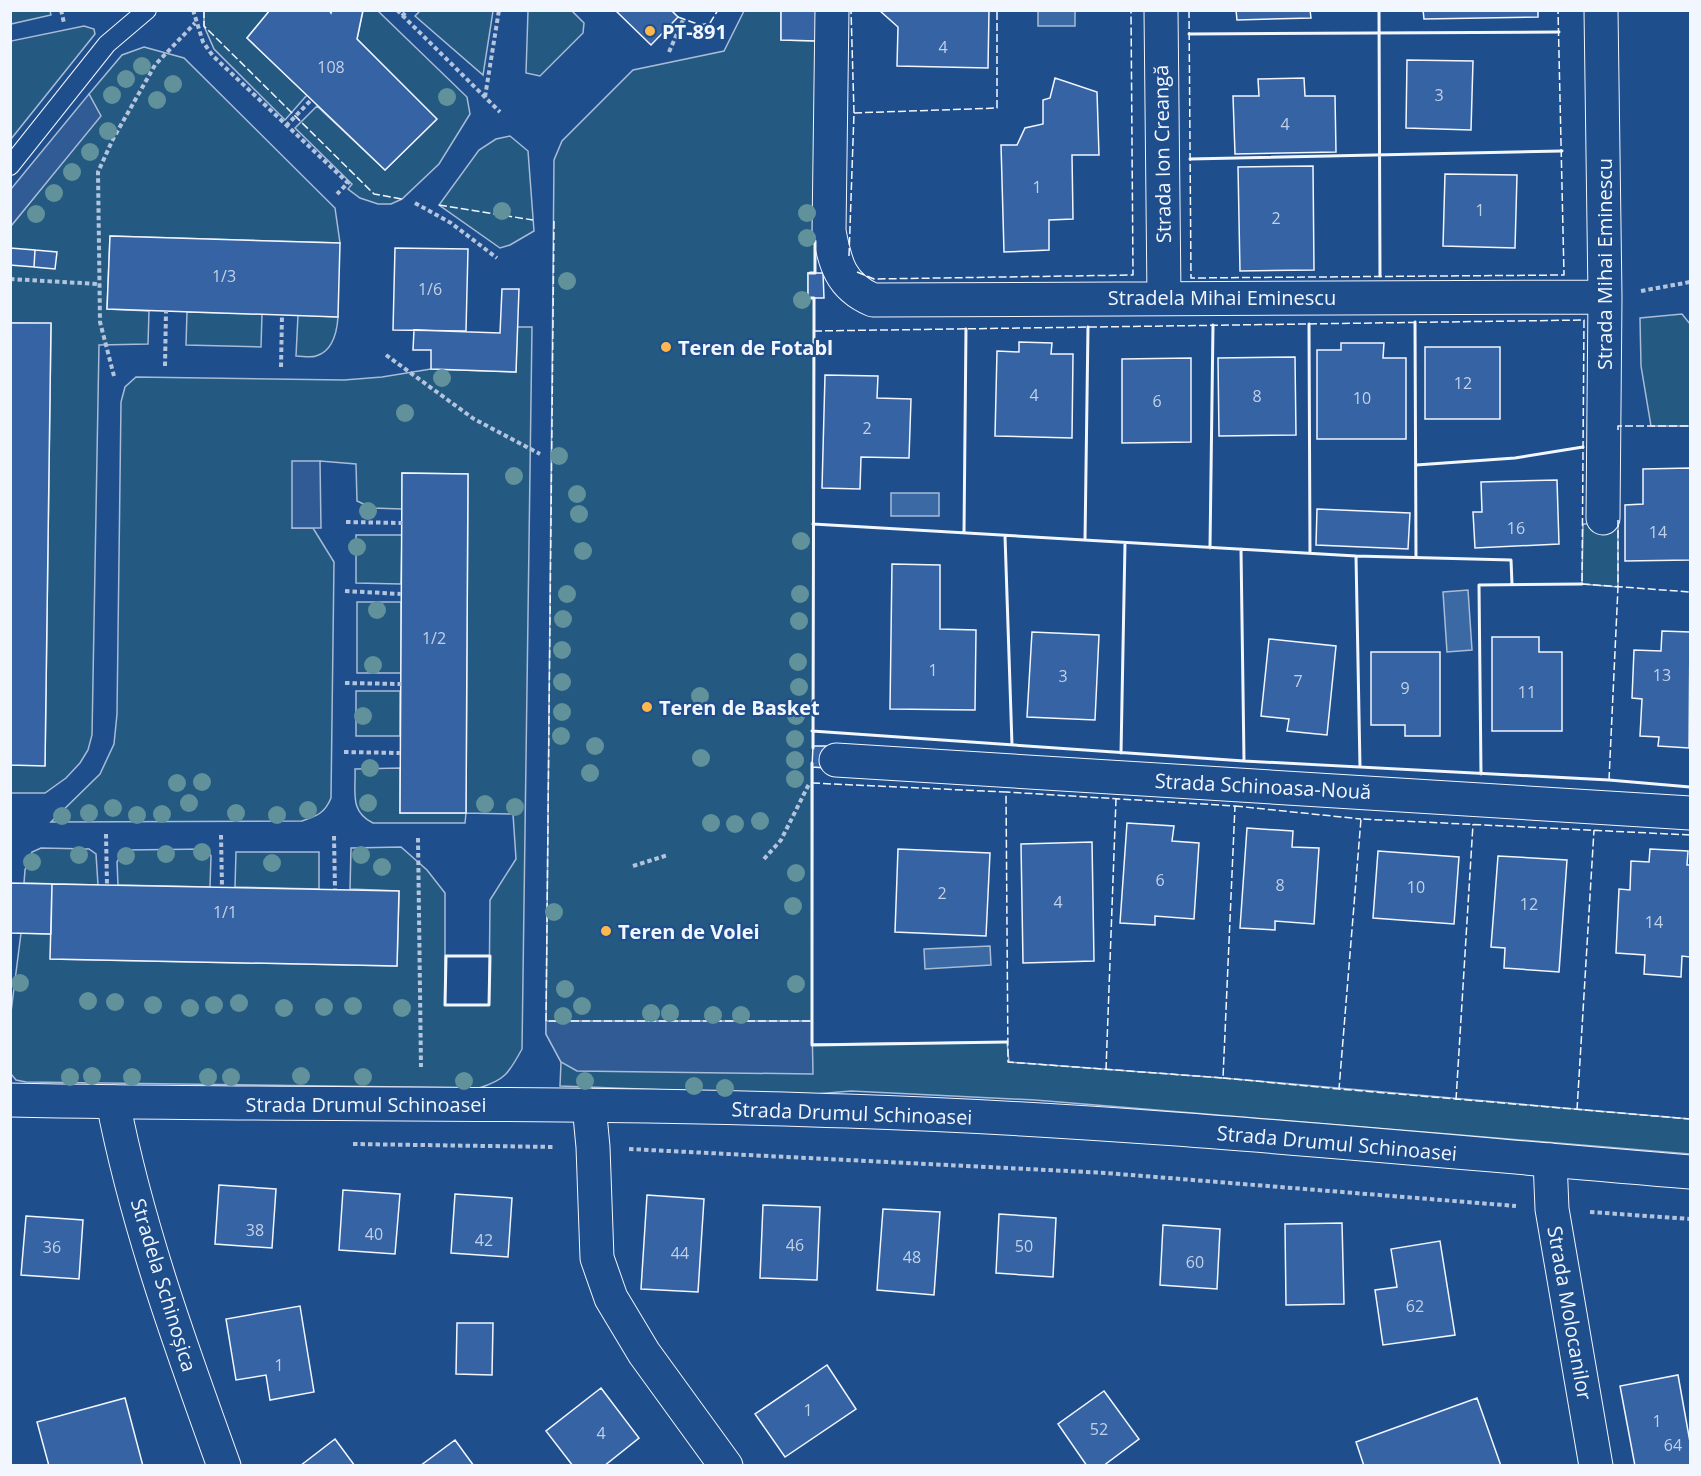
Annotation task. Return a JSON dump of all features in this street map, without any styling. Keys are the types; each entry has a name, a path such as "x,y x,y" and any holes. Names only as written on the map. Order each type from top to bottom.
{"street":[{"name":"Stradela Mihai Eminescu","path":"832,10 829,231 834,258 845,280 857,293 873,300 1164,297 1605,297"},
{"name":"Strada Ion Creangă","path":"1161,10 1164,297"},
{"name":"Strada Mihai Eminescu","path":"1601,10 1605,297 1603,518"},
{"name":"Strada Schinoasa-Nouă","path":"836,760 1690,813"},
{"name":"Strada Drumul Schinoasei","path":"10,1100 589,1105 848,1111 1104,1124 1690,1172"},
{"name":"Stradela Schinoșica","path":"113,1102 120,1140 172,1320 224,1466"},
{"path":"589,1105 593,1147 597,1258 611,1298 644,1353 726,1466"},
{"name":"Strada Molocanilor","path":"1550,1160 1552,1209 1596,1466"}],"lane":[{"path":"10,166 107,44 147,10"}],"path":[{"path":"61,10 64,23"},
{"path":"193,10 195,23 203,42 213,56 348,183 337,194"},
{"path":"397,10 500,112"},
{"path":"402,16 408,10"},
{"path":"485,98 500,10"},
{"path":"669,52 683,20"},
{"path":"114,376 100,322 98,172 113,139 155,65 195,23"},
{"path":"286,126 311,100"},
{"path":"415,203 451,222 497,258"},
{"path":"10,279 98,284"},
{"path":"1605,297 1690,282"},
{"path":"165,366 166,311"},
{"path":"281,367 282,315"},
{"path":"386,355 474,419 540,454"},
{"path":"346,522 402,523"},
{"path":"345,591 401,594"},
{"path":"345,683 400,684"},
{"path":"344,752 400,753"},
{"path":"764,859 781,840 812,778 827,770 836,760"},
{"path":"106,834 107,885"},
{"path":"221,835 222,887"},
{"path":"334,836 335,889"},
{"path":"418,838 421,1073"},
{"path":"633,866 668,855"},
{"path":"345,1144 593,1147 1106,1173 1690,1219"}],"shaded area":[{"path":"10,11 50,11 51,15 11,24"},
{"path":"204,11 270,11 247,38 307,95 285,120 214,49 204,26"},
{"path":"363,11 378,11 467,97 470,114 439,164 402,199 391,204 378,204 360,198 348,189 352,184 295,128 317,106 385,170 436,120 357,39"},
{"path":"420,11 493,11 483,75 415,16"},
{"path":"528,11 572,11 584,23 583,33 540,76 526,73"},
{"path":"744,11 781,11 781,40 817,41 815,273 808,273 808,298 814,298 812,1044 1007,1042 1009,1062 1223,1078 1690,1119 1690,1154 1035,1100 851,1091 804,1095 560,1086 561,1062 546,1034 554,160 562,141 633,70 724,51"},
{"path":"1038,11 1075,11 1075,26 1038,26"},
{"path":"84,26 94,29 95,34 11,139 11,41"},
{"path":"144,47 184,58 335,208 340,243 110,236 107,309 149,311 148,344 99,345 92,735 88,750 66,778 45,793 11,793 10,765 45,765 51,324 11,323 11,226 100,116 89,94 122,55"},
{"path":"89,94 101,116 11,226 11,189"},
{"path":"510,136 528,151 534,231 500,248 439,205 479,150 496,139"},
{"path":"187,312 262,314 261,347 186,345"},
{"path":"1682,314 1690,324 1690,426 1651,426 1641,366 1640,318"},
{"path":"298,315 338,317 333,340 322,354 312,357 296,356"},
{"path":"517,327 532,327 522,1049 501,1078 479,1088 26,1082 16,1080 11,1074 11,1012 21,933 51,934 51,959 397,966 399,891 350,889 351,848 401,847 427,870 445,893 445,1005 489,1005 490,900 516,859 513,814 466,813 468,474 402,473 402,509 372,508 357,501 356,464 320,461 292,528 313,528 334,562 331,798 326,807 323,811 302,821 51,822 100,774 114,744 117,714 121,402 125,387 136,377 344,380 431,369 516,372"},
{"path":"292,461 320,461 321,528 292,528"},
{"path":"891,493 939,493 939,516 891,516"},
{"path":"1618,523 1618,587 1582,584 1583,524"},
{"path":"356,535 402,535 401,584 356,583"},
{"path":"1468,590 1472,650 1447,652 1443,592"},
{"path":"357,602 401,602 401,673 357,673"},
{"path":"356,691 400,691 400,736 356,736"},
{"path":"400,768 400,813 466,813 465,823 373,823 360,813 357,807 355,769"},
{"path":"41,848 89,849 96,854 98,885 24,883 25,870 32,852"},
{"path":"207,849 211,856 210,887 118,885 117,862 124,850"},
{"path":"236,852 319,852 319,889 235,887"},
{"path":"990,946 991,965 925,969 924,949"},
{"path":"546,1021 812,1021 813,1074 577,1071 561,1062 546,1034"}],"building":[{"path":"270,10 329,10 331,13 332,10 363,10 357,39 437,119 385,170 247,38"},
{"name":"PT-891","path":"615,10 671,10 678,17 651,45"},
{"path":"781,10 817,10 817,41 781,40"},
{"path":"879,10 989,10 988,68 897,66 898,27"},
{"path":"1236,10 1310,10 1311,18 1237,20"},
{"path":"1423,10 1538,10 1538,17 1424,19"},
{"path":"1407,60 1473,61 1471,130 1406,128"},
{"path":"1055,78 1097,92 1099,155 1072,155 1073,219 1049,220 1049,250 1004,252 1001,145 1017,145 1025,128 1043,124 1043,100 1050,98"},
{"path":"1304,78 1305,96 1335,96 1336,152 1235,154 1233,96 1259,96 1258,79"},
{"path":"1313,166 1314,270 1240,271 1238,167"},
{"path":"1445,174 1517,175 1515,248 1443,246"},
{"path":"110,236 340,243 338,317 107,309"},
{"path":"10,248 35,250 34,267 10,265"},
{"path":"395,248 468,249 466,331 393,330"},
{"path":"35,250 57,252 55,269 34,267"},
{"path":"808,273 823,273 824,298 808,298"},
{"path":"502,289 519,289 516,372 431,369 431,350 413,350 414,330 500,333"},
{"path":"10,323 51,323 45,766 10,765"},
{"path":"1019,342 1052,343 1051,354 1073,354 1072,438 995,436 997,351 1019,352"},
{"path":"1341,343 1384,343 1383,358 1406,358 1406,439 1317,439 1317,350 1341,350"},
{"path":"1425,347 1500,347 1500,419 1425,419"},
{"path":"1295,357 1296,435 1219,436 1218,358"},
{"path":"1191,358 1191,442 1122,443 1122,359"},
{"path":"825,375 878,376 877,398 911,399 909,458 861,457 860,489 822,488"},
{"path":"1690,468 1690,560 1625,561 1625,505 1643,504 1643,469"},
{"path":"402,473 468,474 466,813 400,813"},
{"path":"1557,480 1559,544 1475,548 1473,512 1482,512 1481,482"},
{"path":"1317,509 1410,513 1408,549 1316,545"},
{"path":"892,564 940,565 940,629 976,630 975,710 890,709"},
{"path":"1662,631 1690,632 1689,748 1658,746 1659,737 1640,736 1642,699 1632,698 1634,650 1661,651"},
{"path":"1032,632 1099,635 1095,720 1027,717"},
{"path":"1492,637 1539,637 1539,652 1562,652 1562,731 1492,731"},
{"path":"1269,639 1336,646 1327,735 1287,731 1289,719 1261,716"},
{"path":"1371,652 1440,652 1440,736 1405,736 1405,725 1371,725"},
{"path":"813,746 826,746 826,768 812,767"},
{"path":"1127,823 1174,826 1172,841 1199,843 1194,919 1155,916 1155,925 1120,923"},
{"path":"1247,828 1293,831 1292,847 1319,848 1314,924 1275,921 1275,930 1240,928"},
{"path":"1092,842 1094,961 1023,963 1021,844"},
{"path":"898,849 990,853 986,936 895,932"},
{"path":"1650,849 1688,851 1690,957 1682,956 1681,977 1644,974 1645,955 1616,953 1619,889 1630,890 1631,861 1649,862"},
{"path":"1378,851 1459,857 1454,924 1373,918"},
{"path":"1498,856 1567,860 1559,972 1504,968 1505,948 1491,947"},
{"path":"10,883 52,884 51,934 10,933"},
{"path":"52,884 399,891 397,966 50,959"},
{"path":"219,1185 276,1189 272,1248 215,1244"},
{"path":"343,1190 400,1194 395,1254 339,1250"},
{"path":"455,1194 512,1198 508,1257 451,1253"},
{"path":"647,1195 704,1199 698,1292 641,1289"},
{"path":"763,1205 820,1207 817,1280 760,1278"},
{"path":"883,1209 940,1212 934,1295 877,1290"},
{"path":"999,1214 1056,1218 1053,1277 996,1273"},
{"path":"26,1216 83,1220 79,1279 21,1275"},
{"path":"1342,1223 1344,1304 1286,1305 1285,1224"},
{"path":"1163,1225 1220,1229 1217,1289 1160,1285"},
{"path":"1440,1241 1455,1335 1383,1345 1375,1290 1397,1287 1391,1249"},
{"path":"300,1306 314,1392 270,1400 266,1375 236,1380 226,1319"},
{"path":"457,1323 493,1323 492,1375 456,1374"},
{"path":"827,1365 856,1409 785,1457 755,1414"},
{"path":"1678,1375 1690,1442 1690,1466 1635,1466 1620,1386"},
{"path":"601,1388 639,1438 604,1466 573,1466 546,1431"},
{"path":"1104,1391 1139,1439 1103,1466 1087,1466 1058,1424"},
{"path":"125,1398 143,1466 49,1466 37,1422"},
{"path":"1477,1398 1501,1466 1364,1466 1356,1442"},
{"path":"335,1439 355,1466 300,1466"},
{"path":"455,1440 474,1466 420,1466"}],"fence":[{"path":"204,10 204,26 374,194 402,199"},
{"path":"678,17 700,25 710,23 718,10"},
{"path":"849,256 854,113 851,10"},
{"path":"854,113 997,108 997,10"},
{"path":"857,272 874,279 1133,275 1131,10"},
{"path":"1189,10 1191,278 1564,275 1558,10"},
{"path":"439,205 533,220"},
{"path":"554,221 546,1021 812,1021"},
{"path":"814,331 1584,320 1582,584 1690,592"},
{"path":"1618,430 1618,426 1690,426"},
{"path":"1609,780 1618,587 1618,520"},
{"path":"812,783 1006,792 1008,1062 1223,1078 1235,806 1006,792"},
{"path":"1106,1070 1116,799"},
{"path":"1235,806 1361,819"},
{"path":"1690,835 1361,819 1339,1089 1690,1119"},
{"path":"1456,1100 1473,824"},
{"path":"1577,1110 1594,830"},
{"path":"1223,1078 1339,1089"}],"wall":[{"path":"1379,10 1380,276"},
{"path":"1189,34 1559,32"},
{"path":"1190,159 1562,151"},
{"path":"810,273 815,273 815,241"},
{"path":"811,298 814,298 813,748"},
{"path":"1415,322 1416,557"},
{"path":"1309,324 1310,553"},
{"path":"1210,548 1213,325"},
{"path":"1085,540 1088,327"},
{"path":"964,533 966,329"},
{"path":"1416,465 1515,458 1583,447"},
{"path":"813,524 1356,556 1511,560 1512,584"},
{"path":"1005,536 1012,745"},
{"path":"1121,753 1125,543"},
{"path":"1241,549 1244,761"},
{"path":"1356,556 1360,767"},
{"path":"1481,774 1479,585 1582,584"},
{"path":"812,731 1244,761 1609,780 1690,787"},
{"path":"812,763 812,1045 1007,1042"},
{"path":"446,956 490,956 489,1005 445,1005 446,956"}],"place":[{"name":"PT-891","path":"650,31"},
{"name":"Teren de Fotabl","path":"666,347"},
{"name":"Teren de Basket","path":"647,707"},
{"name":"Teren de Volei","path":"606,931"}]}
